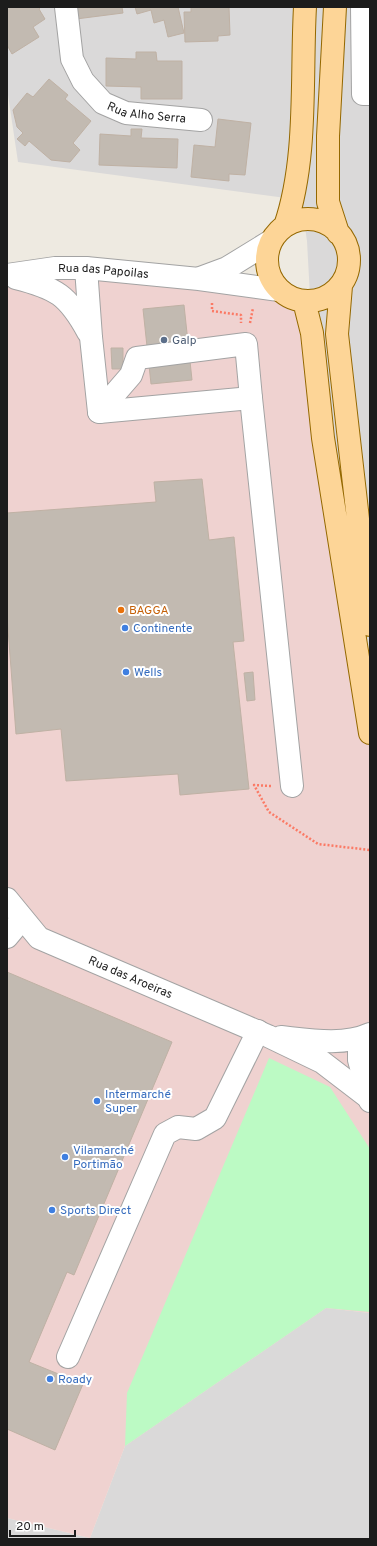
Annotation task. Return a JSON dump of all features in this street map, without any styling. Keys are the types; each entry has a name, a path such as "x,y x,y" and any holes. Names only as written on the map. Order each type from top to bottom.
{"main road":[{"path":"305,7 300,162 292,205 267,253 267,266 271,279 279,290 290,298 304,301 322,299 333,293 341,286 346,277 349,259 346,245 338,233 328,202 328,136 335,7"},
{"path":"278,233 303,219 316,220 328,225 338,233"},
{"path":"341,286 337,334 370,625"},
{"path":"304,301 312,333 323,438 370,733"}],"street":[{"name":"Rua Alho Serra","path":"66,7 72,59 83,82 103,103 126,113 201,120"},
{"path":"362,7 367,94"},
{"name":"Rua das Papoilas","path":"206,280 228,268 278,233"},
{"name":"Rua das Papoilas","path":"7,275 55,268 86,268 206,280 279,290"},
{"path":"86,268 91,337 99,412"},
{"path":"7,275 46,286 61,296 77,312 91,337"},
{"path":"99,412 131,375 137,358 243,344 251,398 292,786"},
{"path":"99,412 251,398"},
{"name":"Rua das Aroeiras","path":"7,899 39,938 263,1033 322,1062 369,1099"},
{"path":"7,937 22,919"},
{"path":"68,1357 165,1134 178,1127 196,1129 215,1118 263,1033"},
{"name":"Rua das Aroeiras","path":"263,1033 317,1040 364,1036"},
{"path":"364,1036 359,1060 369,1099"}],"path":[{"path":"206,280 212,311 241,315 243,344"},
{"path":"243,344 257,288"},
{"path":"292,786 254,785 269,812 318,844 370,850"}],"shaded area":[{"path":"7,7 370,7 370,733 312,333 307,241 301,200 18,162 7,88"},
{"path":"7,269 202,269 281,278 312,333 370,733 370,1313 326,1308 125,1446 90,1538 7,1518"},
{"path":"326,1308 370,1313 370,1539 7,1539 7,1518 90,1538 125,1446"}],"green space":[{"path":"269,1058 330,1087 370,1149 370,1312 326,1308 125,1446 127,1393"}],"building":[{"path":"7,7 41,7 39,9 45,19 33,27 39,37 12,54 7,45"},
{"path":"75,7 122,7 123,13 76,19"},
{"path":"135,7 178,7 184,33 168,37 164,20 154,23 151,10 137,14"},
{"path":"191,7 229,7 230,35 218,36 218,41 185,42 184,12 191,12"},
{"path":"136,52 156,52 157,61 182,61 182,99 141,99 141,87 106,86 106,58 136,59"},
{"path":"49,79 68,95 65,99 91,121 73,143 80,150 70,162 51,160 29,141 25,146 17,139 23,133 17,127 13,110 27,93 33,97"},
{"path":"218,119 251,123 245,175 229,174 229,181 191,177 194,145 215,147"},
{"path":"131,129 142,129 141,138 178,139 177,168 99,165 100,134 131,136"},
{"path":"184,305 192,380 151,384 143,309"},
{"path":"111,348 123,348 123,369 112,369"},
{"name":"Continente","path":"202,479 209,540 234,537 244,641 233,642 249,789 180,795 178,774 66,781 61,729 16,734 7,616 7,513 156,502 154,482"},
{"path":"253,672 255,700 247,701 244,673"},
{"name":"Vilamarché Portimão","path":"7,972 172,1042 74,1275 67,1272 29,1362 83,1384 55,1450 7,1429"}],"place":[{"name":"Galp","path":"164,340"},
{"name":"BAGGA","path":"121,610"},
{"name":"Continente","path":"125,628"},
{"name":"Wells","path":"126,672"},
{"name":"Intermarché Super","path":"97,1101"},
{"name":"Vilamarché Portimão","path":"65,1157"},
{"name":"Sports Direct","path":"52,1210"},
{"name":"Roady","path":"50,1379"}]}
